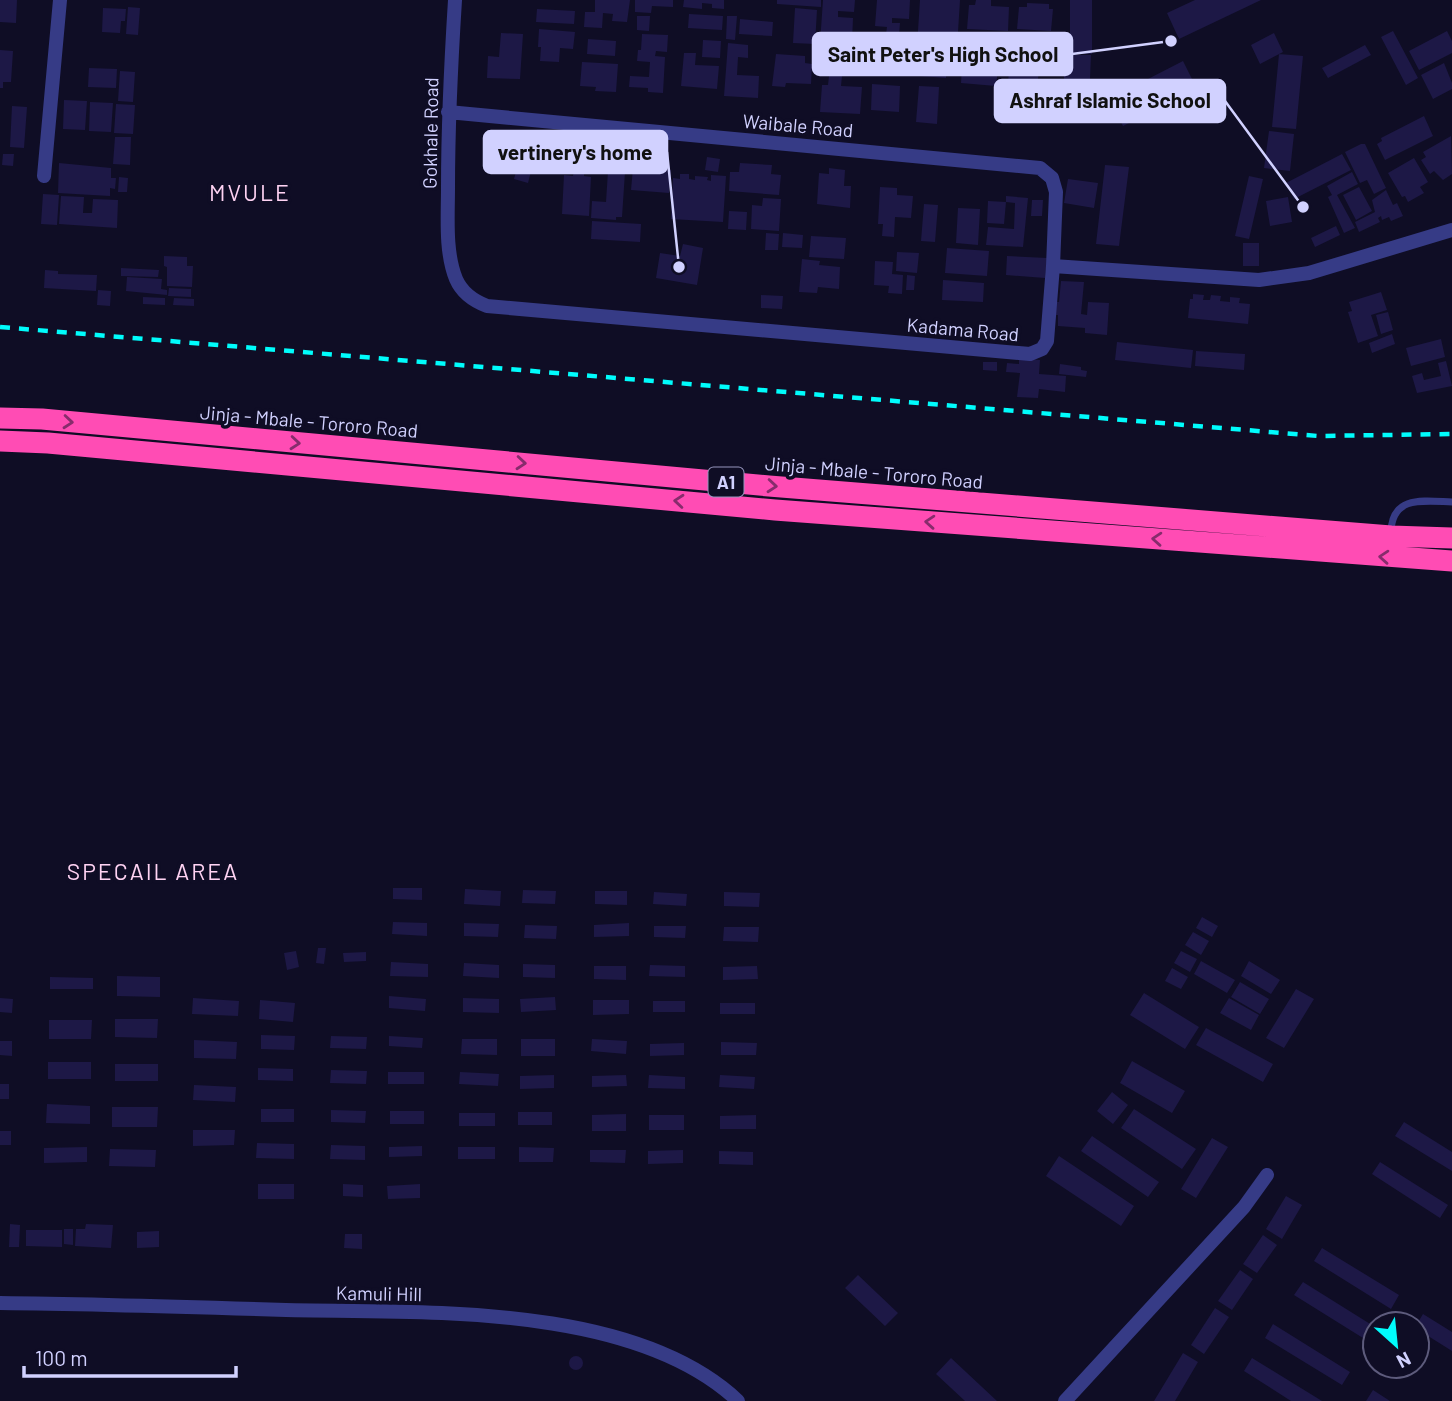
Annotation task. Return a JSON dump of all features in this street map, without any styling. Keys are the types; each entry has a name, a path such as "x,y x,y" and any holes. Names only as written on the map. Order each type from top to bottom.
{"highway":[{"name":"Jinja - Mbale - Tororo Road","path":"0,418 42,419 769,486 1391,536 1452,538"},
{"name":"A1","path":"0,441 48,443 775,510 1452,561"}],"street":[{"path":"44,176 60,0"},
{"name":"Gokhale Road","path":"453,267 448,233 449,111 455,0"},
{"name":"Waibale Road","path":"449,111 1040,168 1047,172 1055,184 1053,266"},
{"path":"1053,266 1269,279 1309,274 1452,230"},
{"name":"Kadama Road","path":"453,267 456,280 465,293 476,302 487,306 1030,354 1042,349 1047,341 1053,266"},
{"path":"1065,1401 1244,1207 1268,1175"},
{"name":"Kamuli Hill","path":"0,1303 505,1317 567,1326 614,1337 669,1356 702,1372 738,1401"}],"lane":[{"path":"1391,536 1391,520 1397,508 1418,502 1452,502"}],"building":[{"path":"0,0 17,0 16,23 0,22"},
{"path":"595,0 630,0 627,22 612,21 613,14 603,13 602,28 584,27 585,12 595,12"},
{"path":"635,0 673,0 673,7 652,6 651,13 635,12"},
{"path":"684,0 724,0 724,9 712,8 712,4 702,3 702,9 683,7"},
{"path":"777,0 821,0 821,7 777,4"},
{"path":"823,0 855,0 854,12 838,11 838,17 853,18 852,42 820,43"},
{"path":"877,0 910,0 909,19 892,18 892,23 900,23 899,35 886,34 887,27 875,26"},
{"path":"920,0 960,0 957,48 917,46"},
{"path":"976,0 991,0 991,6 1009,7 1008,31 967,29 969,5 975,5"},
{"path":"1070,0 1092,0 1092,54 1070,54"},
{"path":"1195,0 1261,0 1179,39 1167,13"},
{"path":"1027,3 1049,4 1049,9 1053,9 1051,31 1017,29 1019,7 1027,7"},
{"path":"128,7 140,8 138,35 126,34"},
{"path":"103,8 126,9 120,33 102,32"},
{"path":"795,8 817,10 815,44 793,43"},
{"path":"537,9 575,11 574,24 536,22"},
{"path":"689,14 723,16 722,30 688,28"},
{"path":"637,16 650,16 649,31 637,30"},
{"path":"727,16 737,16 735,40 726,39"},
{"path":"740,19 773,22 772,36 739,34"},
{"path":"539,29 575,32 573,49 560,48 559,62 540,61"},
{"path":"1393,31 1418,78 1406,85 1381,37"},
{"path":"1447,31 1452,41 1452,53 1419,70 1409,51"},
{"path":"873,32 883,32 882,39 899,40 899,52 872,50"},
{"path":"501,33 523,34 520,79 487,78 488,56 499,57"},
{"path":"1274,33 1283,52 1260,64 1251,45"},
{"path":"642,34 668,35 667,52 656,51 655,56 665,57 663,93 648,92 648,88 629,87 630,76 649,77 650,62 637,61"},
{"path":"588,39 616,41 615,56 587,54"},
{"path":"703,40 721,41 720,58 702,57"},
{"path":"728,43 748,45 748,58 738,57 737,75 759,76 758,98 724,96"},
{"path":"1365,45 1371,55 1328,78 1322,68"},
{"path":"0,50 13,51 11,82 3,82 3,88 0,88"},
{"path":"684,53 696,53 695,65 719,66 717,89 681,86"},
{"path":"776,54 805,56 805,63 812,64 811,84 786,83 785,87 772,86"},
{"path":"1279,54 1303,56 1296,129 1272,127"},
{"path":"1065,55 1091,55 1089,102 1063,101"},
{"path":"921,60 947,61 946,78 920,76"},
{"path":"1183,61 1197,89 1123,126 1109,99"},
{"path":"582,62 618,64 616,92 595,91 596,87 580,86"},
{"path":"1444,63 1452,89 1433,99 1421,75"},
{"path":"962,67 998,69 996,86 961,83"},
{"path":"89,68 117,69 116,88 88,87"},
{"path":"1009,68 1039,70 1037,88 1008,86"},
{"path":"120,71 135,72 133,102 118,101"},
{"path":"829,76 842,76 841,86 862,87 860,114 820,112 822,85 828,85"},
{"path":"872,84 900,86 899,112 871,110"},
{"path":"919,86 939,87 937,124 916,122"},
{"path":"1009,91 1031,92 1030,103 1038,104 1037,122 1007,120"},
{"path":"64,100 87,101 85,130 63,129"},
{"path":"90,102 113,103 111,132 89,131"},
{"path":"116,104 135,105 133,134 114,133"},
{"path":"12,106 27,107 24,148 10,147"},
{"path":"1424,116 1433,136 1385,160 1377,144 1382,141 1381,138"},
{"path":"1269,131 1294,134 1290,171 1264,168"},
{"path":"1451,136 1452,174 1443,180 1434,171 1430,174 1421,160 1426,157 1423,152"},
{"path":"115,137 131,137 130,165 113,164"},
{"path":"1365,144 1386,188 1374,194 1367,180 1360,183 1345,152"},
{"path":"3,154 14,154 13,166 2,165"},
{"path":"1342,154 1351,170 1294,199 1286,183"},
{"path":"707,157 720,159 718,172 705,170"},
{"path":"1414,158 1428,182 1420,187 1424,193 1408,202 1405,196 1402,197 1388,173"},
{"path":"59,163 111,168 111,178 116,178 115,189 110,188 110,196 58,193"},
{"path":"740,163 772,165 771,174 781,175 779,195 729,191 730,172 739,172"},
{"path":"648,164 664,165 664,170 671,170 669,193 631,190 633,168 648,169"},
{"path":"1105,165 1129,167 1119,246 1096,244"},
{"path":"517,168 531,171 528,183 514,179"},
{"path":"829,168 845,170 844,186 851,186 850,208 817,204 819,173 829,174"},
{"path":"574,170 584,171 584,176 591,177 589,216 562,214 564,175 573,176"},
{"path":"608,171 625,172 622,217 616,217 616,220 591,218 592,201 606,202"},
{"path":"1352,172 1358,184 1337,195 1355,228 1344,233 1328,197 1332,195 1327,186"},
{"path":"680,174 689,174 689,179 695,180 695,176 708,177 707,180 711,181 711,175 726,176 723,222 671,219 673,178 680,179"},
{"path":"1249,176 1263,179 1249,239 1235,236"},
{"path":"119,177 128,178 127,192 118,192"},
{"path":"1068,179 1098,183 1094,208 1064,203"},
{"path":"880,187 897,188 897,195 913,196 911,218 895,217 894,237 882,236 883,224 878,224"},
{"path":"1359,187 1372,211 1356,220 1343,195"},
{"path":"1386,190 1393,205 1397,203 1403,216 1391,221 1389,217 1382,220 1381,216 1378,218 1380,222 1359,232 1355,222 1375,212 1372,200"},
{"path":"43,194 59,195 57,225 41,224"},
{"path":"61,196 84,197 83,213 92,213 93,199 118,200 117,228 59,224"},
{"path":"1006,196 1028,198 1023,247 986,245 988,227 1014,229 1015,203 1006,202"},
{"path":"1288,197 1292,222 1270,226 1266,201"},
{"path":"763,198 781,199 779,231 751,229 752,205 762,206"},
{"path":"1032,200 1043,200 1042,216 1031,216"},
{"path":"988,201 1006,202 1004,224 987,223"},
{"path":"924,204 938,205 935,242 921,241"},
{"path":"958,208 980,209 978,245 956,243"},
{"path":"729,211 747,212 746,230 728,229"},
{"path":"592,221 641,224 640,242 591,239"},
{"path":"1336,226 1340,235 1315,247 1311,238"},
{"path":"766,233 779,234 778,250 765,250"},
{"path":"783,233 803,235 802,248 782,247"},
{"path":"811,236 846,238 844,259 809,257"},
{"path":"1243,243 1259,243 1259,266 1243,266"},
{"path":"683,244 703,248 697,285 656,278 660,253 680,256"},
{"path":"947,248 989,251 987,276 945,273"},
{"path":"897,252 919,253 917,273 896,271"},
{"path":"164,256 187,257 187,266 193,266 192,287 167,286"},
{"path":"1007,256 1047,258 1045,278 1006,275"},
{"path":"802,259 820,261 819,265 840,267 839,289 818,287 817,293 799,292"},
{"path":"875,261 893,262 892,274 903,275 902,294 888,293 889,286 874,285"},
{"path":"121,268 159,270 158,277 121,276"},
{"path":"45,270 58,271 58,274 97,275 96,291 44,288"},
{"path":"907,275 915,276 914,290 906,290"},
{"path":"127,277 162,279 161,289 167,290 167,295 126,291"},
{"path":"943,280 984,283 983,302 942,300"},
{"path":"1061,281 1084,282 1081,314 1087,315 1088,302 1109,303 1107,335 1085,333 1085,328 1058,326 1058,315 1054,315 1055,302 1059,302"},
{"path":"169,288 191,289 191,297 168,296"},
{"path":"98,290 111,291 110,306 97,305"},
{"path":"1381,292 1387,310 1371,315 1378,336 1358,343 1348,312 1352,311 1349,302"},
{"path":"1193,294 1204,295 1203,300 1210,300 1211,295 1221,296 1220,301 1230,302 1230,297 1240,298 1239,303 1250,304 1248,324 1188,318"},
{"path":"761,295 783,296 782,309 761,308"},
{"path":"143,297 165,298 165,305 143,304"},
{"path":"174,298 194,299 194,306 173,305"},
{"path":"1388,312 1393,330 1381,334 1376,315"},
{"path":"1392,334 1395,344 1372,353 1369,343"},
{"path":"1441,339 1445,357 1411,366 1406,348"},
{"path":"1117,342 1193,350 1191,368 1115,360"},
{"path":"1196,351 1245,354 1244,370 1195,366"},
{"path":"1019,358 1040,360 1039,374 1066,376 1065,392 1039,389 1038,398 1017,397 1020,373 1006,372 1007,363 1019,364"},
{"path":"1446,361 1452,386 1417,393 1412,376 1422,373 1424,380 1441,376 1438,363"},
{"path":"983,362 997,362 997,371 983,370"},
{"path":"1060,364 1081,367 1081,370 1087,371 1086,377 1059,374"},
{"path":"393,888 422,888 422,900 393,899"},
{"path":"465,889 501,891 500,906 464,904"},
{"path":"523,890 556,891 555,904 522,903"},
{"path":"595,891 627,891 627,905 595,904"},
{"path":"654,892 687,894 686,906 653,904"},
{"path":"724,892 760,893 759,907 724,906"},
{"path":"1202,917 1218,926 1212,937 1196,928"},
{"path":"393,922 427,923 427,936 392,934"},
{"path":"464,923 499,924 498,937 464,936"},
{"path":"629,923 629,936 594,937 594,925"},
{"path":"525,925 557,926 556,939 524,938"},
{"path":"654,926 686,926 685,938 654,937"},
{"path":"724,927 759,927 758,942 723,941"},
{"path":"1193,932 1209,941 1201,955 1185,945"},
{"path":"318,948 326,948 324,964 316,963"},
{"path":"296,951 299,967 287,970 284,953"},
{"path":"1181,951 1197,959 1190,972 1174,963"},
{"path":"366,952 366,961 344,962 343,953"},
{"path":"1201,961 1235,980 1227,993 1194,974"},
{"path":"1249,961 1280,980 1271,994 1241,976"},
{"path":"391,962 428,964 428,977 390,976"},
{"path":"464,963 499,965 499,978 463,976"},
{"path":"523,964 555,965 555,978 523,977"},
{"path":"650,965 685,966 685,977 649,976"},
{"path":"594,966 626,966 626,980 594,979"},
{"path":"757,966 758,979 723,980 723,967"},
{"path":"1172,968 1188,977 1181,989 1165,981"},
{"path":"117,976 160,977 160,997 117,996"},
{"path":"50,977 93,978 93,989 50,989"},
{"path":"1240,982 1269,999 1260,1014 1231,997"},
{"path":"1296,989 1314,999 1284,1048 1266,1038"},
{"path":"1144,993 1199,1027 1185,1049 1130,1015"},
{"path":"389,996 426,999 425,1011 389,1008"},
{"path":"555,997 556,1010 521,1012 520,999"},
{"path":"0,998 13,999 12,1013 0,1012"},
{"path":"193,998 239,1001 238,1016 192,1014"},
{"path":"463,998 499,999 499,1013 463,1012"},
{"path":"1229,998 1259,1015 1251,1030 1220,1013"},
{"path":"260,1000 295,1003 293,1022 259,1019"},
{"path":"593,1000 629,1000 629,1014 593,1015"},
{"path":"653,1001 685,1001 685,1012 653,1012"},
{"path":"720,1003 755,1003 755,1014 720,1014"},
{"path":"115,1019 158,1019 157,1038 115,1037"},
{"path":"49,1020 92,1020 91,1039 49,1039"},
{"path":"1206,1028 1273,1064 1263,1082 1196,1045"},
{"path":"261,1035 295,1036 294,1050 261,1049"},
{"path":"331,1036 367,1037 366,1049 330,1048"},
{"path":"389,1036 423,1038 422,1048 389,1046"},
{"path":"462,1039 497,1039 497,1055 461,1054"},
{"path":"521,1039 555,1039 555,1056 521,1056"},
{"path":"592,1039 627,1041 626,1054 591,1051"},
{"path":"194,1040 237,1042 236,1059 194,1058"},
{"path":"0,1041 12,1041 12,1056 0,1055"},
{"path":"721,1042 757,1043 756,1055 721,1055"},
{"path":"684,1043 684,1055 650,1056 650,1044"},
{"path":"1132,1061 1185,1091 1172,1113 1120,1083"},
{"path":"48,1062 91,1062 91,1079 48,1079"},
{"path":"115,1064 158,1064 158,1081 115,1081"},
{"path":"258,1068 293,1069 293,1081 258,1080"},
{"path":"331,1070 367,1071 366,1084 330,1083"},
{"path":"388,1072 424,1072 424,1084 388,1084"},
{"path":"460,1072 499,1074 498,1086 459,1084"},
{"path":"554,1075 554,1088 520,1089 520,1076"},
{"path":"626,1075 627,1086 592,1087 592,1076"},
{"path":"649,1075 685,1077 685,1089 648,1088"},
{"path":"720,1075 755,1077 754,1089 719,1087"},
{"path":"0,1084 9,1084 9,1099 0,1099"},
{"path":"194,1085 236,1087 235,1102 193,1100"},
{"path":"1112,1092 1128,1105 1113,1124 1097,1111"},
{"path":"47,1104 90,1106 90,1124 46,1123"},
{"path":"112,1107 158,1107 157,1127 112,1127"},
{"path":"261,1109 294,1109 294,1122 261,1122"},
{"path":"1134,1109 1196,1149 1182,1169 1121,1128"},
{"path":"331,1110 366,1111 365,1123 331,1122"},
{"path":"390,1111 424,1111 424,1124 390,1124"},
{"path":"518,1112 552,1112 552,1125 518,1125"},
{"path":"459,1113 495,1113 495,1126 459,1126"},
{"path":"626,1114 626,1131 592,1131 592,1115"},
{"path":"649,1115 684,1115 684,1130 649,1130"},
{"path":"756,1115 756,1129 720,1129 720,1116"},
{"path":"1404,1122 1452,1152 1452,1171 1395,1136"},
{"path":"193,1130 235,1130 234,1145 193,1146"},
{"path":"0,1131 11,1131 11,1145 0,1145"},
{"path":"1092,1136 1159,1182 1148,1197 1081,1151"},
{"path":"1212,1138 1228,1147 1196,1198 1181,1189"},
{"path":"257,1143 294,1144 294,1159 256,1158"},
{"path":"331,1145 365,1146 365,1160 330,1159"},
{"path":"422,1146 422,1156 389,1157 389,1147"},
{"path":"87,1147 87,1162 44,1163 44,1148"},
{"path":"458,1147 495,1147 495,1159 458,1159"},
{"path":"519,1147 554,1148 553,1162 519,1162"},
{"path":"110,1149 156,1150 155,1167 109,1166"},
{"path":"590,1150 626,1150 625,1163 590,1162"},
{"path":"683,1150 683,1163 648,1164 648,1151"},
{"path":"719,1151 753,1152 753,1165 719,1164"},
{"path":"1059,1156 1134,1206 1121,1226 1046,1176"},
{"path":"1380,1162 1448,1205 1440,1218 1372,1174"},
{"path":"258,1184 294,1184 294,1199 258,1199"},
{"path":"343,1184 363,1185 363,1197 343,1196"},
{"path":"420,1184 420,1198 388,1199 387,1186"},
{"path":"1286,1196 1302,1205 1282,1239 1266,1229"},
{"path":"10,1224 20,1225 19,1247 9,1247"},
{"path":"86,1224 113,1225 111,1248 75,1246 76,1229 85,1229"},
{"path":"64,1229 73,1229 73,1245 64,1244"},
{"path":"26,1230 62,1230 62,1247 26,1246"},
{"path":"159,1231 159,1247 137,1248 137,1232"},
{"path":"345,1234 362,1234 362,1249 344,1248"},
{"path":"1263,1235 1277,1245 1257,1273 1243,1264"},
{"path":"1322,1248 1399,1295 1391,1309 1314,1261"},
{"path":"1240,1270 1253,1279 1232,1310 1218,1301"},
{"path":"858,1275 898,1313 885,1326 845,1288"},
{"path":"1303,1282 1361,1318 1361,1337 1294,1295"},
{"path":"1215,1308 1229,1317 1204,1354 1191,1345"},
{"path":"1431,1319 1452,1332 1452,1351 1431,1338"},
{"path":"1273,1324 1350,1372 1342,1385 1265,1338"},
{"path":"1183,1353 1198,1362 1175,1401 1154,1401"},
{"path":"573,1356 579,1356 583,1363 579,1370 573,1370 569,1366 569,1360"},
{"path":"951,1358 997,1401 965,1401 936,1374"},
{"path":"1252,1358 1322,1401 1291,1401 1244,1371"},
{"path":"1373,1390 1390,1401 1366,1401"}],"railway":[{"path":"0,327 1318,436 1452,434"}],"place":[{"name":"Saint Peter's High School","path":"1171,41"},
{"name":"Ashraf Islamic School","path":"1303,207"},
{"name":"vertinery's home","path":"679,267"}],"district":[{"name":"MVULE","path":"250,192"},
{"name":"SPECAIL AREA","path":"153,871"}]}
